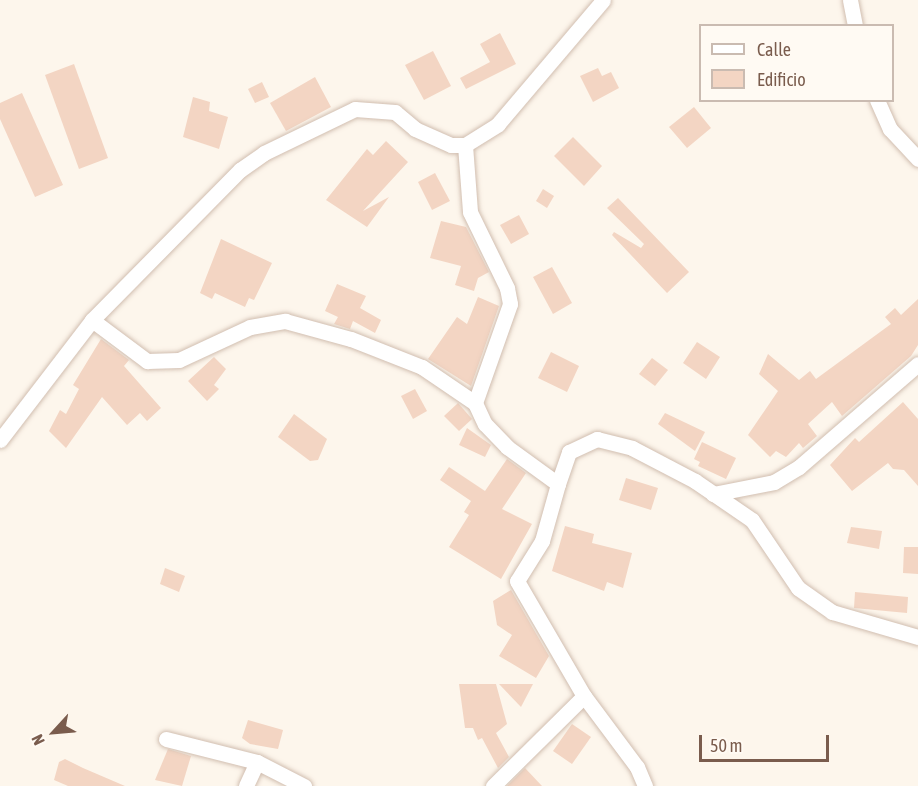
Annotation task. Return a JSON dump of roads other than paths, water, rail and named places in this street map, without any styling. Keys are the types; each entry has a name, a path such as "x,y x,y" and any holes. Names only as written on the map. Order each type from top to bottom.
{"street":[{"path":"0,440 92,320 240,171 264,153 355,108 395,112 415,129 451,145 465,145 498,124 603,0"},
{"path":"850,0 855,24"},
{"path":"878,102 890,129 918,159"},
{"path":"465,145 470,212 507,288 510,304 475,403"},
{"path":"92,320 147,361 179,360 250,327 285,321 351,339 422,367 475,403 485,424 507,447 558,484"},
{"path":"713,494 774,482 799,467 918,364"},
{"path":"645,786 637,767 584,696 517,581 542,541 569,452 597,439 632,448 713,494 752,520 798,588 832,612 918,637"},
{"path":"493,786 584,696"},
{"path":"166,739 257,762 304,786"},
{"path":"246,786 257,762"}]}
